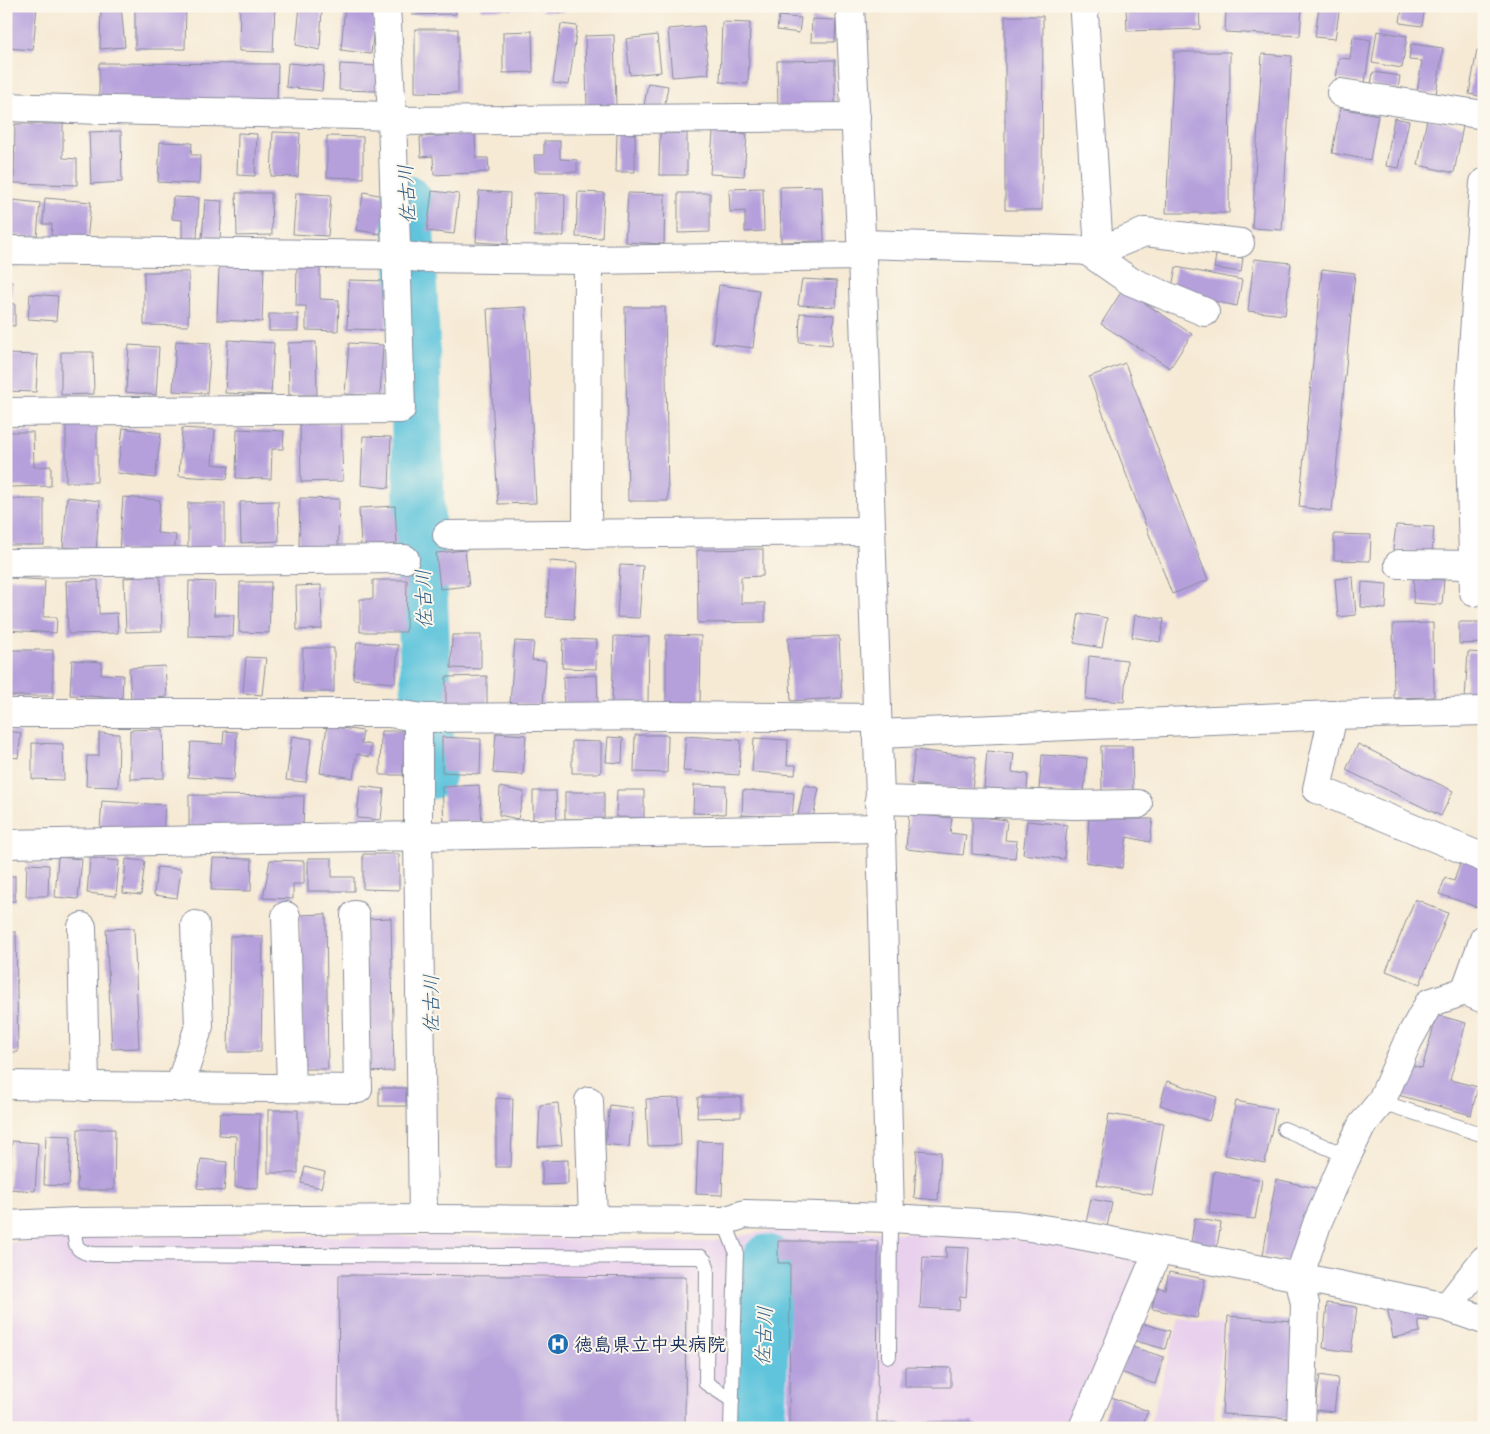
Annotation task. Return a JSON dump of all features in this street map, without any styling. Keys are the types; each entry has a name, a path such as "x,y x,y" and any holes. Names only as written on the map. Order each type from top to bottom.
{"street":[{"path":"6,412 401,410 408,257 399,119 386,6"},
{"path":"850,6 862,250 881,828 890,1218"},
{"path":"1084,14 1093,251 1130,280 1205,312"},
{"path":"1341,93 1484,115"},
{"path":"6,107 121,111 277,112 399,119 856,117"},
{"path":"1474,592 1469,411 1484,183"},
{"path":"6,250 588,260 862,250 1093,251 1145,232 1240,243"},
{"path":"588,260 588,534"},
{"path":"447,535 870,531"},
{"path":"6,563 405,558"},
{"path":"1399,564 1473,565"},
{"path":"6,713 388,713 426,718 669,716 877,726 1484,711"},
{"path":"1333,715 1317,789 1484,858"},
{"path":"423,1219 427,836 426,718"},
{"path":"880,800 1074,805 1138,804"},
{"path":"6,844 881,828"},
{"path":"6,1085 358,1089 355,914"},
{"path":"286,916 291,1088"},
{"path":"179,1088 198,1026 195,925"},
{"path":"82,927 85,1087"},
{"path":"1301,1428 1305,1304 1299,1277 1318,1221 1362,1125 1381,1102 1408,1041 1429,1003 1475,995 1484,939"},
{"path":"590,1101 593,1220"},
{"path":"6,1225 75,1222 423,1219 724,1221 746,1214 890,1218 1016,1225 1063,1232 1448,1307 1484,1320"},
{"path":"1083,1428 1158,1251"},
{"path":"1448,1307 1484,1260"}],"lane":[{"path":"1381,1102 1484,1135"},
{"path":"1284,1129 1347,1156"},
{"path":"890,1218 890,1356"},
{"path":"724,1221 736,1251 730,1428"},
{"path":"75,1222 75,1245 79,1250 94,1254 701,1257 706,1261 707,1267 706,1383 732,1400"}],"shaded area":[{"name":"徳島県立中央病院","path":"779,1229 993,1236 1145,1260 1076,1428 6,1428 6,1243 91,1236 435,1236 707,1242"},
{"path":"1179,1319 1223,1325 1214,1421 1293,1427 1149,1428"}],"building":[{"path":"6,6 37,6 33,50 6,48"},
{"path":"101,6 121,6 125,47 100,49"},
{"path":"135,6 186,6 185,49 135,49"},
{"path":"240,6 275,6 273,52 239,51"},
{"path":"300,6 322,6 320,50 296,45"},
{"path":"345,6 376,6 371,54 341,50"},
{"path":"412,6 456,6 456,14 412,15"},
{"path":"480,6 530,6 530,8 481,10"},
{"path":"542,6 565,6 564,12 542,11"},
{"path":"1126,6 1199,6 1200,29 1127,31"},
{"path":"1251,6 1302,6 1300,36 1225,32 1226,10 1250,11"},
{"path":"1319,6 1340,6 1335,39 1315,37"},
{"path":"1402,6 1425,6 1422,26 1400,23"},
{"path":"779,16 801,18 799,33 777,30"},
{"path":"1005,16 1043,16 1042,210 1005,210"},
{"path":"812,19 836,20 835,42 811,42"},
{"path":"722,22 750,23 748,84 720,82"},
{"path":"561,24 577,26 569,85 553,83"},
{"path":"704,26 709,74 672,77 668,29"},
{"path":"415,29 458,29 458,93 415,92"},
{"path":"532,31 533,72 503,73 503,32"},
{"path":"1377,31 1407,36 1402,68 1372,63"},
{"path":"614,35 616,105 587,106 585,36"},
{"path":"657,35 661,72 630,75 626,39"},
{"path":"1353,37 1371,40 1365,83 1336,79 1339,58 1350,59"},
{"path":"1411,44 1443,48 1436,94 1417,92 1422,61 1409,60"},
{"path":"1477,50 1484,51 1484,97 1469,94"},
{"path":"1174,52 1230,52 1229,213 1166,213"},
{"path":"1262,54 1292,56 1282,230 1252,228"},
{"path":"835,60 835,106 778,107 777,61"},
{"path":"99,63 278,64 277,102 99,100"},
{"path":"288,63 324,66 322,91 286,87"},
{"path":"340,64 379,66 377,91 339,90"},
{"path":"1373,72 1400,76 1398,89 1371,85"},
{"path":"648,83 668,86 664,109 644,106"},
{"path":"1340,108 1378,115 1370,160 1332,153"},
{"path":"1394,118 1409,121 1399,168 1386,166"},
{"path":"1427,119 1463,126 1454,173 1418,165"},
{"path":"15,124 63,124 63,158 77,159 77,185 14,183"},
{"path":"121,131 122,182 91,184 89,132"},
{"path":"273,132 300,133 298,177 271,176"},
{"path":"713,132 747,134 744,176 710,174"},
{"path":"238,133 257,134 255,176 237,175"},
{"path":"617,133 635,134 635,172 616,172"},
{"path":"660,133 687,133 687,175 659,175"},
{"path":"475,134 476,158 488,158 489,172 434,175 433,156 421,157 420,137"},
{"path":"327,136 363,137 363,178 327,177"},
{"path":"544,141 560,141 560,159 577,160 577,172 535,172 534,155 544,155"},
{"path":"160,142 192,143 191,155 200,155 199,184 158,182"},
{"path":"822,186 824,241 781,242 780,187"},
{"path":"763,188 764,231 745,232 745,211 730,212 729,189"},
{"path":"432,191 459,194 454,234 427,231"},
{"path":"479,191 510,193 508,244 476,242"},
{"path":"364,192 388,197 380,234 356,230"},
{"path":"578,192 604,193 602,238 576,237"},
{"path":"236,193 271,193 272,235 237,236"},
{"path":"296,193 331,195 328,236 293,234"},
{"path":"534,193 565,194 564,236 534,236"},
{"path":"628,193 665,194 664,244 625,242"},
{"path":"678,193 710,193 710,232 678,233"},
{"path":"173,197 199,198 197,238 182,238 182,220 172,219"},
{"path":"45,198 91,202 87,241 51,238 52,224 43,224"},
{"path":"13,200 40,203 37,237 10,235"},
{"path":"205,200 222,201 220,240 202,239"},
{"path":"1216,255 1243,258 1241,272 1214,268"},
{"path":"1254,259 1291,263 1285,315 1248,311"},
{"path":"219,266 264,268 262,322 217,320"},
{"path":"1176,267 1242,280 1237,306 1171,292"},
{"path":"297,268 320,268 320,299 339,300 338,331 306,330 306,306 296,306"},
{"path":"1322,269 1355,273 1332,511 1299,507"},
{"path":"144,272 189,272 188,326 144,325"},
{"path":"802,279 837,281 836,307 798,305"},
{"path":"349,280 388,281 386,330 347,329"},
{"path":"6,282 12,282 11,297 6,297"},
{"path":"719,285 759,290 753,348 712,343"},
{"path":"1123,289 1192,334 1170,368 1101,324"},
{"path":"30,294 58,296 56,321 28,319"},
{"path":"6,303 15,304 15,326 6,325"},
{"path":"526,307 536,503 498,504 487,309"},
{"path":"625,307 665,307 668,501 628,501"},
{"path":"800,313 834,315 832,345 799,342"},
{"path":"269,314 298,314 298,331 269,331"},
{"path":"228,340 274,343 271,395 225,393"},
{"path":"176,341 211,343 207,393 173,391"},
{"path":"316,342 317,395 289,395 288,343"},
{"path":"349,343 383,345 380,396 345,394"},
{"path":"129,345 159,347 156,395 126,392"},
{"path":"61,352 93,352 94,394 61,395"},
{"path":"6,354 38,355 36,392 6,391"},
{"path":"1125,363 1208,580 1172,594 1089,377"},
{"path":"341,423 343,481 301,482 300,424"},
{"path":"97,425 97,482 66,482 66,426"},
{"path":"123,428 161,433 155,478 117,473"},
{"path":"182,428 215,430 212,464 229,466 227,479 179,476"},
{"path":"237,429 284,431 283,449 272,449 271,479 236,478"},
{"path":"7,432 33,432 34,467 51,466 51,486 8,487"},
{"path":"363,436 391,437 389,488 361,485"},
{"path":"67,497 100,501 96,550 63,547"},
{"path":"123,497 160,500 157,533 176,535 174,554 119,550"},
{"path":"300,498 339,499 338,548 299,547"},
{"path":"6,499 44,499 44,545 6,545"},
{"path":"278,501 279,541 241,543 240,502"},
{"path":"188,503 225,503 225,550 188,550"},
{"path":"395,506 397,544 361,546 359,508"},
{"path":"1396,525 1434,527 1432,553 1393,550"},
{"path":"1334,534 1371,535 1370,561 1334,560"},
{"path":"763,549 763,576 741,577 741,603 765,603 765,622 698,623 697,550"},
{"path":"465,550 469,586 440,589 436,553"},
{"path":"550,561 577,563 574,619 546,617"},
{"path":"620,565 643,566 639,618 617,617"},
{"path":"160,576 162,631 126,632 124,578"},
{"path":"1353,577 1356,615 1338,617 1335,579"},
{"path":"8,578 45,580 43,617 57,617 56,633 6,630"},
{"path":"1414,578 1444,580 1442,605 1413,603"},
{"path":"98,580 99,614 117,613 118,633 68,634 66,581"},
{"path":"373,580 407,580 406,632 360,632 360,599 373,599"},
{"path":"189,581 215,582 214,615 234,615 233,637 188,636"},
{"path":"240,582 271,582 269,633 239,632"},
{"path":"1362,582 1387,584 1386,609 1361,607"},
{"path":"321,585 322,629 297,630 296,586"},
{"path":"1079,613 1107,618 1102,648 1074,643"},
{"path":"1135,615 1164,619 1160,642 1132,637"},
{"path":"1459,622 1484,622 1484,643 1459,644"},
{"path":"1433,623 1434,697 1394,698 1393,624"},
{"path":"452,635 481,635 481,669 451,668"},
{"path":"666,635 701,636 700,704 666,704"},
{"path":"614,636 649,637 648,703 612,703"},
{"path":"839,636 842,698 791,701 788,638"},
{"path":"563,639 597,640 596,669 562,668"},
{"path":"515,641 534,642 532,660 546,661 543,705 510,703"},
{"path":"357,642 398,645 395,683 353,679"},
{"path":"303,648 334,648 334,692 302,692"},
{"path":"11,650 53,650 53,696 10,696"},
{"path":"1468,652 1484,653 1484,700 1465,699"},
{"path":"1089,656 1127,660 1124,702 1086,699"},
{"path":"246,657 266,658 262,695 243,693"},
{"path":"72,660 102,662 101,674 123,675 122,698 70,695"},
{"path":"165,666 167,697 131,700 129,668"},
{"path":"597,675 598,706 564,707 563,677"},
{"path":"487,676 487,704 446,705 446,677"},
{"path":"327,726 363,731 361,743 371,745 370,757 357,754 353,778 320,773"},
{"path":"163,729 164,778 130,779 130,730"},
{"path":"6,731 21,733 18,758 6,756"},
{"path":"224,731 237,732 234,780 188,777 191,742 223,744"},
{"path":"381,731 404,731 403,775 380,775"},
{"path":"99,733 119,734 118,787 86,786 87,756 99,756"},
{"path":"496,733 526,735 523,775 493,773"},
{"path":"635,735 668,735 667,773 634,772"},
{"path":"292,736 312,739 306,782 286,780"},
{"path":"686,736 741,740 739,775 683,771"},
{"path":"442,737 481,739 480,774 442,772"},
{"path":"608,737 623,738 622,763 606,762"},
{"path":"754,738 788,740 787,765 796,765 795,775 752,772"},
{"path":"572,741 601,742 601,773 572,773"},
{"path":"32,743 63,744 64,780 32,779"},
{"path":"1358,744 1453,791 1441,816 1346,770"},
{"path":"1101,746 1132,746 1133,791 1102,791"},
{"path":"915,750 976,757 972,791 911,784"},
{"path":"987,751 1014,753 1012,772 1028,774 1027,792 984,788"},
{"path":"1042,755 1087,758 1084,793 1039,789"},
{"path":"479,785 482,821 444,823 442,787"},
{"path":"694,785 726,786 725,814 693,813"},
{"path":"804,785 819,788 813,818 798,815"},
{"path":"360,786 384,789 381,820 357,818"},
{"path":"500,787 524,792 518,819 499,815"},
{"path":"617,790 644,790 644,818 616,817"},
{"path":"743,790 794,793 792,818 742,815"},
{"path":"533,791 556,791 557,823 533,823"},
{"path":"565,792 604,792 604,819 565,819"},
{"path":"189,795 304,796 303,828 189,826"},
{"path":"102,801 165,805 163,833 100,829"},
{"path":"909,814 952,818 950,833 966,835 963,855 906,849"},
{"path":"972,816 1007,820 1005,840 1017,841 1015,858 972,854"},
{"path":"1089,819 1153,819 1150,842 1127,837 1122,868 1086,862"},
{"path":"1027,821 1067,825 1064,859 1023,854"},
{"path":"363,854 399,854 399,890 363,889"},
{"path":"58,857 82,859 78,899 55,897"},
{"path":"90,858 119,861 116,896 87,893"},
{"path":"213,858 252,859 251,891 211,890"},
{"path":"308,858 332,858 332,877 354,877 354,891 308,891"},
{"path":"1462,858 1484,866 1484,887 1477,907 1439,894 1445,878 1454,881"},
{"path":"126,859 145,861 141,895 123,893"},
{"path":"270,860 304,861 304,884 293,884 293,899 263,898"},
{"path":"27,864 49,865 48,896 26,896"},
{"path":"157,867 181,869 177,898 154,895"},
{"path":"6,876 15,876 15,901 6,901"},
{"path":"1415,899 1448,913 1420,984 1386,971"},
{"path":"326,914 328,1069 303,1069 300,915"},
{"path":"391,918 394,1071 366,1072 364,919"},
{"path":"134,928 139,1048 112,1049 106,929"},
{"path":"6,932 16,932 18,1052 6,1052"},
{"path":"230,936 263,936 261,1052 228,1052"},
{"path":"1437,1015 1466,1023 1450,1080 1478,1087 1471,1115 1398,1095 1406,1064 1422,1068"},
{"path":"1167,1081 1217,1097 1209,1121 1160,1105"},
{"path":"379,1088 406,1088 406,1106 379,1106"},
{"path":"698,1097 741,1097 741,1117 697,1118"},
{"path":"496,1098 513,1099 511,1167 496,1167"},
{"path":"679,1098 681,1145 648,1146 646,1099"},
{"path":"1236,1101 1276,1109 1265,1163 1225,1155"},
{"path":"558,1103 562,1145 538,1147 540,1105"},
{"path":"610,1105 633,1108 629,1147 605,1144"},
{"path":"268,1110 298,1110 298,1173 268,1173"},
{"path":"220,1113 260,1114 258,1188 235,1187 236,1136 219,1135"},
{"path":"1109,1114 1164,1123 1152,1195 1097,1185"},
{"path":"78,1129 115,1129 114,1190 77,1190"},
{"path":"46,1135 71,1136 69,1186 44,1185"},
{"path":"12,1141 38,1143 35,1191 9,1189"},
{"path":"698,1141 724,1142 722,1195 696,1194"},
{"path":"917,1150 941,1152 938,1200 914,1198"},
{"path":"201,1159 227,1162 224,1191 197,1188"},
{"path":"568,1160 568,1184 542,1185 542,1161"},
{"path":"305,1167 325,1172 321,1188 301,1183"},
{"path":"1214,1171 1262,1180 1255,1219 1209,1213"},
{"path":"1276,1179 1323,1190 1295,1263 1263,1255"},
{"path":"1091,1199 1112,1203 1107,1227 1086,1223"},
{"path":"1195,1218 1221,1223 1217,1247 1191,1242"},
{"path":"778,1241 878,1241 877,1423 902,1423 902,1428 789,1428 790,1263 778,1263"},
{"path":"946,1247 969,1248 966,1297 960,1296 959,1310 920,1308 923,1257 946,1258"},
{"path":"1169,1272 1205,1279 1197,1318 1152,1309 1156,1287 1165,1289"},
{"path":"339,1275 686,1277 685,1428 319,1428 319,1426 338,1426"},
{"path":"1386,1301 1430,1312 1428,1321 1418,1320 1420,1332 1393,1338"},
{"path":"1327,1303 1357,1307 1351,1352 1323,1348"},
{"path":"1228,1316 1294,1321 1288,1418 1222,1414"},
{"path":"1137,1322 1170,1331 1165,1349 1132,1340"},
{"path":"1129,1346 1164,1357 1155,1384 1120,1372"},
{"path":"905,1367 951,1368 951,1387 905,1387"},
{"path":"1320,1375 1338,1378 1334,1412 1315,1410"},
{"path":"1111,1397 1148,1411 1141,1428 1104,1428 1100,1426"},
{"path":"925,1422 974,1422 974,1428 925,1428"}],"waterway":[{"name":"佐古川","path":"407,201 414,332 421,567 430,774"},
{"name":"佐古川","path":"760,1412 767,1260"}],"place":[{"name":"徳島県立中央病院","path":"558,1344"}]}
